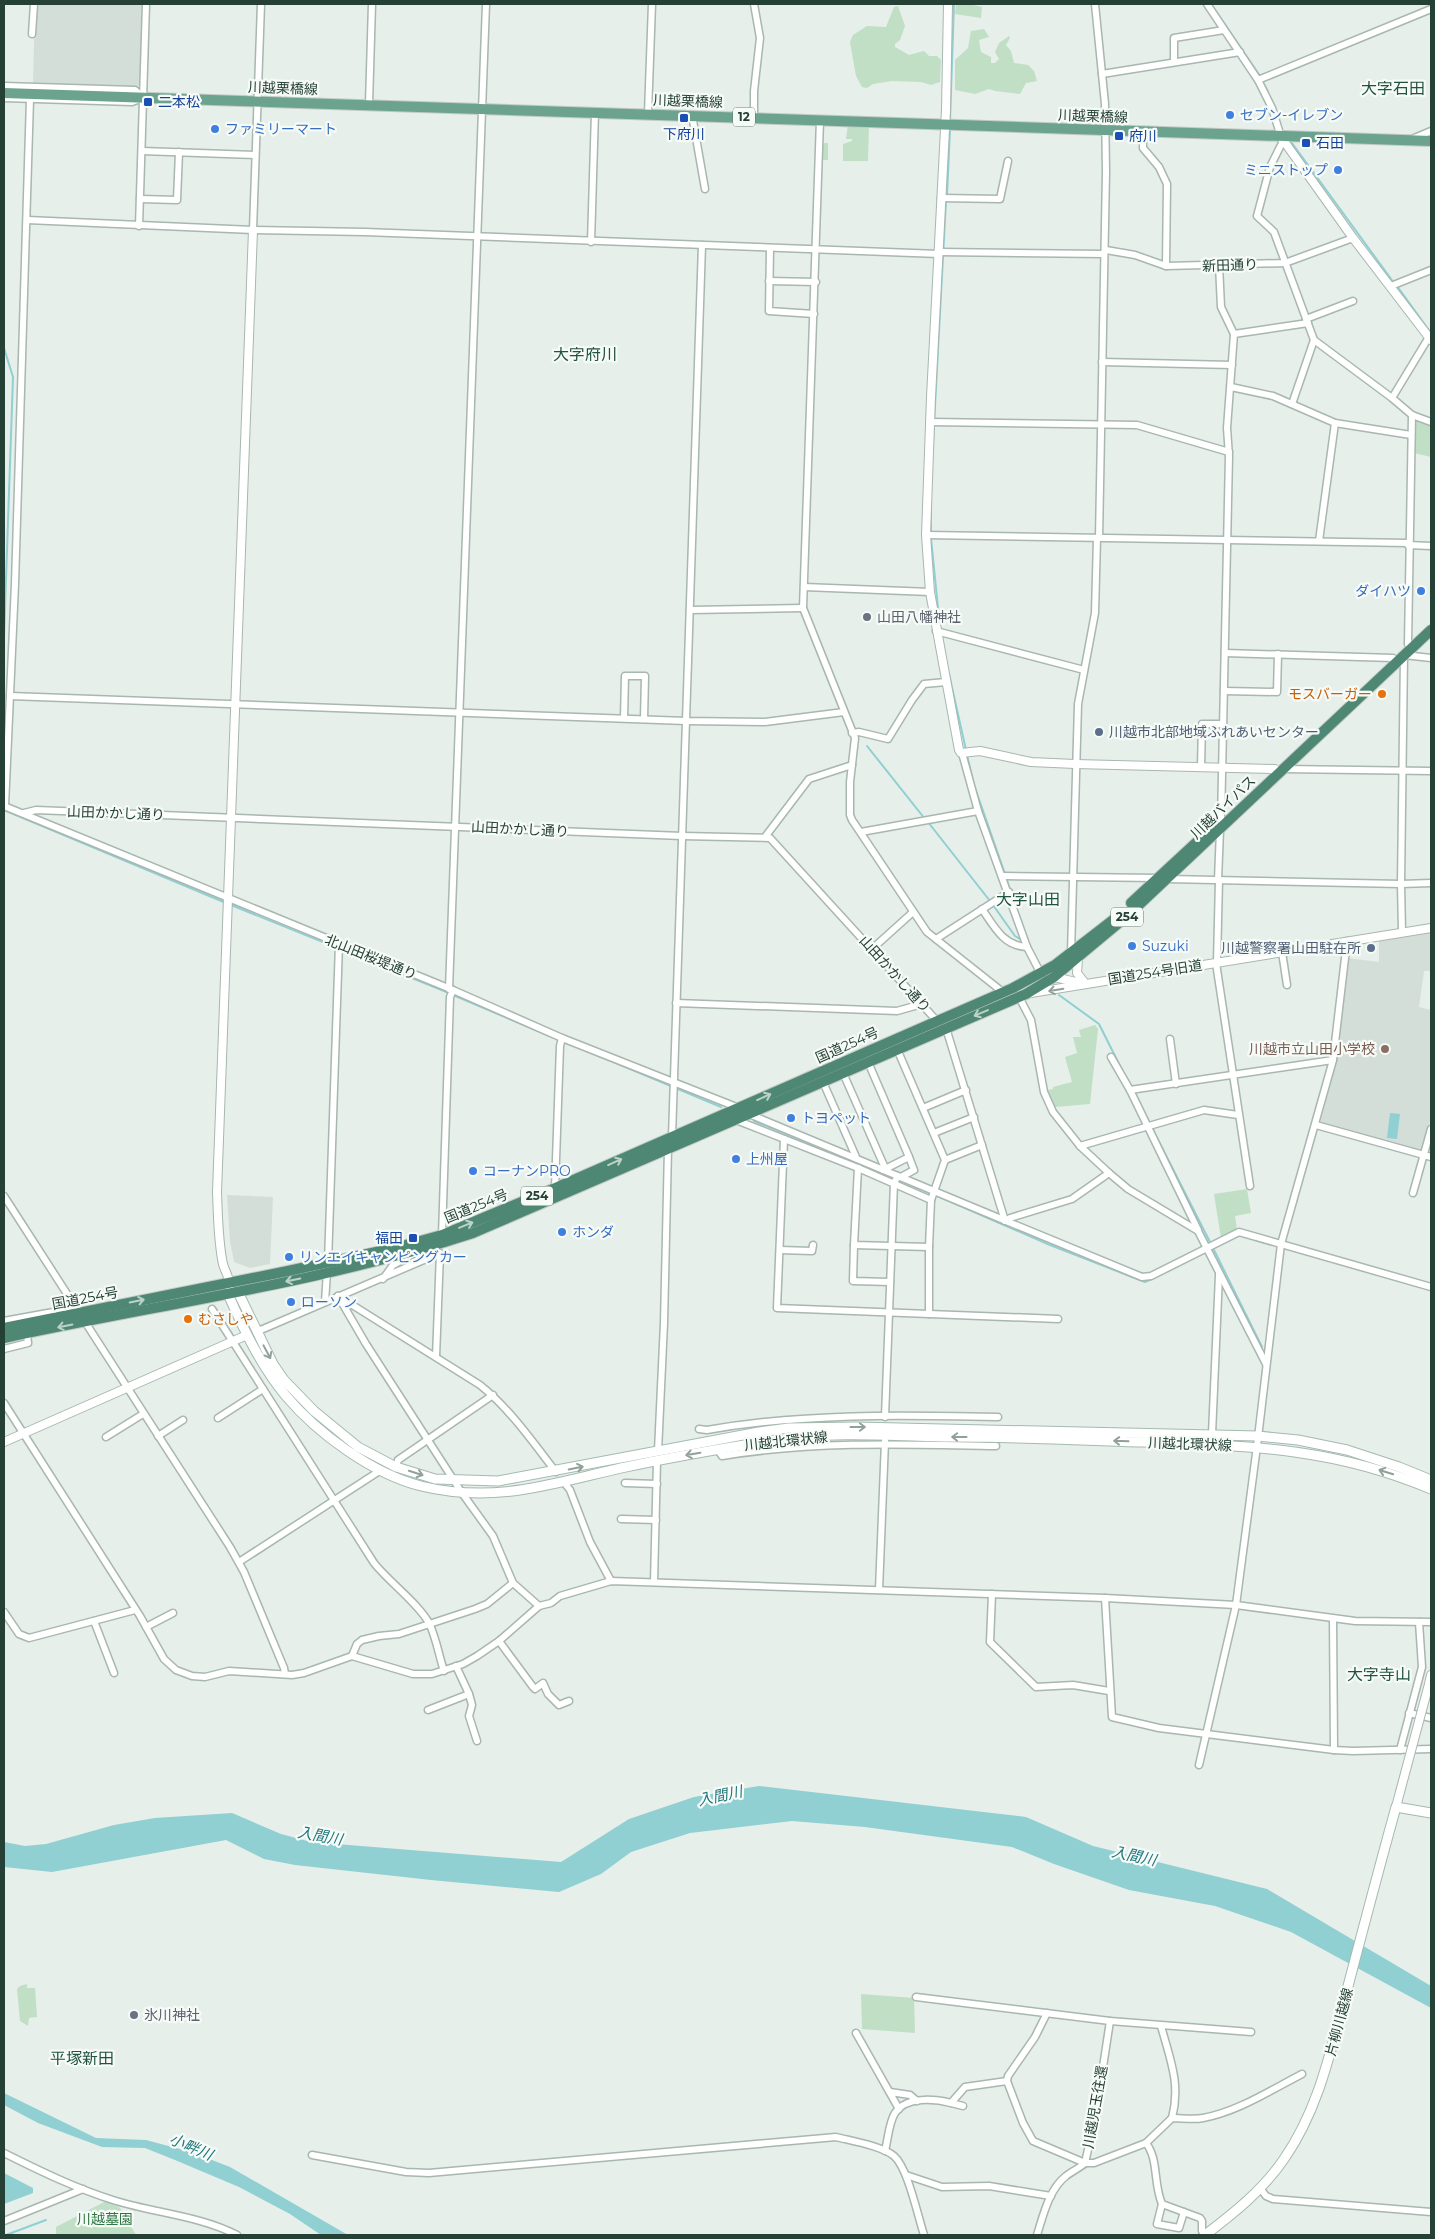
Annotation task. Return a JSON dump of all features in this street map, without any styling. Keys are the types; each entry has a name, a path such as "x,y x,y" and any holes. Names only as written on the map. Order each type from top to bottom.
{"highway":[{"name":"川越バイパス","path":"1022,996 1054,977 1122,912 1164,878 1431,622"},
{"name":"川越バイパス","path":"1279,769 1431,630"},
{"name":"川越バイパス","path":"1041,974 1074,956"},
{"name":"国道254号","path":"4,1328 77,1310 414,1252 473,1233 735,1119 743,1110 1041,974"},
{"name":"国道254号","path":"4,1338 233,1293 442,1235 672,1137 823,1082 1022,996"}],"main road":[{"name":"川越栗橋線","path":"4,93 648,113 1106,130 1282,139 1431,141"},
{"name":"川越北環状線","path":"233,1293 265,1366 287,1398 346,1449 381,1470 422,1486 462,1493 488,1494 534,1488 722,1439 788,1428 856,1427 1258,1436 1298,1440 1354,1452 1431,1480"},
{"name":"川越北環状線","path":"252,1333 284,1380 314,1412 358,1447 396,1467 435,1480 498,1482 658,1456 718,1450 780,1439 845,1435 996,1437 1257,1446 1308,1452 1340,1459 1396,1475 1431,1490"},
{"path":"1396,1807 1431,1813"},
{"name":"片柳川越線","path":"1205,2235 1242,2206 1260,2188 1283,2160 1307,2120 1324,2076 1396,1807"}],"street":[{"path":"32,34 34,4"},
{"path":"138,226 146,4"},
{"path":"233,1293 223,1265 218,1228 217,1192 261,4"},
{"path":"369,104 372,4"},
{"path":"442,1235 455,826 486,4"},
{"path":"648,113 652,4"},
{"path":"754,4 760,38 754,90 754,117"},
{"path":"948,4 945,125 926,535 930,592 958,748 962,753 978,811 1027,947 1041,974 1086,983"},
{"path":"1086,983 1077,974 1074,956 1073,877 1078,704 1095,613 1101,425 1106,130 1094,4"},
{"path":"1207,4 1258,80 1272,108 1282,139 1353,238 1430,339 1392,398"},
{"path":"1258,80 1431,9"},
{"path":"1174,62 1174,38 1224,30"},
{"path":"1102,74 1240,52"},
{"path":"4,86 135,90 143,97"},
{"path":"4,98 132,102 143,97"},
{"path":"4,806 10,696 30,99"},
{"path":"591,242 595,112"},
{"path":"692,115 705,189"},
{"path":"820,120 815,249 816,282 803,608 855,738 850,814 927,932 1004,992"},
{"path":"1408,140 1431,131"},
{"path":"1143,132 1143,148 1159,167 1167,184 1166,266"},
{"path":"1282,139 1270,167 1257,216 1274,232 1314,340 1412,415 1431,422"},
{"path":"142,151 255,155"},
{"path":"140,200 177,200 179,152"},
{"path":"941,198 1000,199 1008,161"},
{"name":"新田通り","path":"27,220 138,226 702,246 939,253 1105,252 1135,255 1166,266 1285,263 1353,238"},
{"path":"672,1137 672,1082 702,246"},
{"path":"770,248 769,312 814,314"},
{"path":"1219,265 1221,307 1234,334 1227,428 1229,452 1225,653 1216,962 1250,1186"},
{"path":"1391,286 1431,270"},
{"path":"770,281 816,282"},
{"path":"1234,334 1307,321 1353,301"},
{"path":"1292,404 1314,340"},
{"path":"1102,362 1232,365"},
{"path":"1231,387 1260,392 1335,423 1411,435"},
{"path":"1408,644 1408,544 1412,415"},
{"path":"930,422 1136,425 1229,452"},
{"path":"1319,541 1335,423"},
{"path":"926,535 1319,541 1431,546"},
{"path":"804,587 930,592"},
{"path":"690,610 803,608"},
{"path":"936,631 1084,670"},
{"path":"1225,653 1393,658"},
{"path":"1224,691 1277,692 1278,654"},
{"path":"1402,932 1404,655 1431,658"},
{"path":"624,718 625,676 645,676 644,719"},
{"path":"852,732 888,739 924,684 946,682"},
{"path":"10,696 686,721 765,722 844,712"},
{"path":"1201,767 1202,724 1222,724"},
{"path":"962,753 985,751 1031,762 1076,764 1431,771"},
{"path":"765,838 809,779 852,765"},
{"name":"北山田桜堤通り","path":"4,806 451,989 562,1038 856,1157 884,1169 897,1179"},
{"name":"山田かかし通り","path":"24,813 36,810 770,838 937,1021"},
{"path":"861,832 978,811"},
{"path":"1003,876 1431,883"},
{"path":"936,939 1008,892"},
{"path":"982,909 1004,939 1012,944 1027,947"},
{"path":"872,949 913,912"},
{"name":"国道254号旧道","path":"1022,996 1086,983 1431,928"},
{"path":"1199,1765 1236,1605 1282,1244 1333,1060 1347,941"},
{"path":"325,1302 339,944"},
{"path":"1282,952 1287,985"},
{"path":"1022,996 1030,1020 1041,1081 1048,1102 1061,1123 1080,1146 1128,1189 1198,1231"},
{"path":"676,1004 897,1011 922,1004"},
{"path":"946,1028 1006,1221"},
{"path":"556,1188 560,1046 562,1038"},
{"path":"1170,1039 1176,1084"},
{"path":"897,1049 945,1160 932,1195 928,1314"},
{"path":"1111,1056 1148,1125 1198,1231 1209,1247 1219,1274 1266,1364"},
{"path":"1130,1090 1333,1060"},
{"path":"868,1062 914,1170 897,1179"},
{"path":"843,1073 884,1169 909,1158"},
{"path":"823,1082 856,1157"},
{"path":"923,1108 966,1090"},
{"path":"1080,1146 1204,1110 1238,1115"},
{"path":"934,1133 974,1117"},
{"path":"735,1119 858,1168 897,1179 932,1195 1006,1221 1142,1277 1147,1278 1239,1232 1431,1287"},
{"path":"1316,1125 1431,1157"},
{"path":"1413,1193 1431,1129"},
{"path":"784,1139 777,1308 1058,1319"},
{"path":"945,1160 982,1145"},
{"path":"654,1582 664,1323 668,1149"},
{"path":"858,1168 853,1281 890,1282"},
{"path":"1006,1221 1010,1218 1072,1199 1109,1173"},
{"path":"886,1416 890,1282 897,1179"},
{"path":"4,1196 128,1387 238,1562 285,1674"},
{"path":"780,1250 812,1251 813,1245"},
{"path":"854,1245 930,1247"},
{"path":"382,1280 393,1265 414,1252"},
{"path":"4,1442 338,1296 382,1280 440,1253 436,1358"},
{"path":"1212,1434 1219,1274"},
{"path":"338,1296 494,1396 505,1406 556,1472"},
{"path":"338,1296 366,1344 456,1480 462,1493 493,1536 514,1583 539,1606"},
{"path":"212,1309 231,1342 374,1563 387,1579 417,1608 429,1624 444,1671"},
{"path":"4,1321 77,1310"},
{"path":"4,1349 28,1343 27,1334"},
{"path":"218,1418 263,1389"},
{"path":"396,1467 398,1460 428,1438 494,1396"},
{"path":"4,1403 146,1627 164,1659 176,1670 192,1676 205,1677 229,1671 285,1674 304,1673 352,1656 427,1676 444,1671 477,1656 539,1606 550,1603 560,1596 611,1581 1106,1598 1236,1605 1334,1619 1374,1622 1431,1622"},
{"path":"106,1437 144,1414"},
{"path":"699,1429 721,1428 773,1420 886,1416 998,1417"},
{"path":"158,1436 183,1420"},
{"path":"721,1428 722,1439"},
{"path":"718,1450 722,1456 789,1447 885,1442 996,1446"},
{"path":"879,1590 885,1442"},
{"path":"238,1562 381,1470"},
{"path":"563,1481 570,1490 590,1542 611,1581"},
{"path":"625,1483 657,1484"},
{"path":"621,1519 656,1520"},
{"path":"352,1656 357,1644 362,1640 399,1634 487,1604 514,1583"},
{"path":"992,1594 990,1642 1036,1687 1073,1685 1109,1691"},
{"path":"1106,1598 1109,1691 1112,1717 1159,1728 1334,1750 1431,1749"},
{"path":"4,1612 19,1634 30,1638 135,1610"},
{"path":"146,1627 173,1613"},
{"path":"1334,1619 1334,1750"},
{"path":"94,1621 114,1674"},
{"path":"1400,1750 1422,1667 1419,1622"},
{"path":"499,1640 535,1689 543,1683 548,1694 559,1705 570,1701"},
{"path":"456,1666 469,1694 472,1705 469,1716 477,1741"},
{"path":"1396,1807 1431,1675"},
{"path":"428,1710 469,1694"},
{"path":"1409,1713 1431,1718"},
{"path":"916,1996 1110,2021 1251,2032"},
{"path":"1047,2013 1035,2037 1018,2060 1007,2081 1023,2124 1033,2142 1085,2163 1101,2162 1146,2143 1172,2118 1176,2081 1160,2026"},
{"name":"川越児玉往還","path":"1037,2235 1051,2196 1066,2175 1085,2163 1096,2114 1110,2021"},
{"path":"856,2033 899,2108"},
{"path":"1172,2118 1194,2119 1213,2116 1255,2098 1302,2074"},
{"path":"951,2103 965,2087 1007,2081"},
{"path":"890,2092 910,2095 917,2101"},
{"path":"885,2151 894,2114 899,2108 917,2101 932,2100 963,2106"},
{"path":"312,2155 406,2172 429,2173 836,2137 885,2151 897,2159 903,2166 924,2235"},
{"path":"1146,2143 1153,2152 1156,2187 1162,2204 1157,2224 1179,2228 1184,2212"},
{"path":"4,2153 83,2189 115,2200 207,2223 237,2235"},
{"path":"906,2175 948,2187 989,2186 1051,2196"},
{"path":"1260,2188 1266,2196 1273,2199 1431,2212"},
{"path":"4,2220 83,2189"},
{"path":"1162,2204 1200,2218 1202,2221 1202,2231 1205,2235"}],"shaded area":[{"path":"35,4 144,4 139,85 137,88 33,85"},
{"name":"川越市立山田小学校","path":"1430,933 1431,971 1424,971 1419,1007 1431,1010 1431,1117 1423,1149 1420,1151 1320,1124 1337,1058 1347,958 1379,962 1379,941"},
{"path":"227,1195 273,1197 270,1264 250,1268 234,1262 230,1241"}],"green space":[{"path":"956,4 982,7 981,18 955,14"},
{"path":"898,6 905,26 900,40 895,44 895,47 909,55 924,51 929,56 937,56 941,60 940,82 931,85 921,82 892,81 873,84 867,88 862,87 856,76 850,42 853,35 867,26 886,27 894,7"},
{"path":"984,29 989,37 979,40 981,52 991,57 991,63 995,63 999,59 995,52 999,43 1009,36 1010,38 1006,45 1011,51 1014,63 1028,65 1034,71 1037,81 1026,83 1020,94 989,89 975,94 955,90 955,60 968,48 971,31"},
{"path":"848,125 869,125 868,161 843,161 843,144 852,141 852,139 846,139"},
{"path":"821,143 828,143 828,160 821,160"},
{"path":"1415,420 1431,424 1431,457 1414,453"},
{"path":"1095,1025 1098,1029 1090,1104 1055,1107 1047,1090 1072,1082 1065,1057 1077,1053 1073,1037 1081,1037 1079,1030"},
{"path":"1247,1189 1251,1213 1235,1216 1237,1230 1221,1238 1214,1194"},
{"path":"27,1984 27,1988 35,1988 37,2017 29,2018 28,2026 20,2021 17,1989"},
{"path":"861,1994 914,1998 915,2033 862,2029"},
{"name":"川越墓園","path":"106,2201 120,2208 136,2235 56,2235 56,2227"}],"water":[{"path":"1390,1113 1400,1114 1397,1139 1387,1138"},
{"name":"入間川","path":"759,1786 1026,1817 1093,1846 1267,1889 1431,1986 1431,2008 1291,1932 1215,1906 1129,1890 1012,1847 865,1827 792,1821 690,1833 631,1852 601,1874 559,1892 295,1865 264,1859 226,1840 52,1872 4,1867 4,1842 25,1846 46,1844 114,1825 155,1818 232,1813 281,1834 311,1842 561,1862 629,1819 694,1797"},
{"path":"4,2093 96,2138 146,2140 191,2152 230,2167 348,2235 321,2235 290,2214 239,2187 145,2148 102,2147 38,2123 4,2105"},
{"path":"4,2173 33,2188 33,2193 4,2204"}],"waterway":[{"path":"950,121 954,4"},
{"path":"1211,4 1260,76"},
{"path":"1262,81 1268,92"},
{"path":"947,196 950,129"},
{"path":"1289,139 1394,283"},
{"path":"933,443 946,201"},
{"path":"1397,286 1431,333"},
{"path":"4,348 13,377 4,637"},
{"path":"931,508 931,533"},
{"path":"931,538 939,618"},
{"path":"949,674 966,750"},
{"path":"867,746 925,819"},
{"path":"967,755 974,785 1005,874"},
{"path":"4,810 226,903"},
{"path":"928,822 990,901"},
{"path":"1006,878 1022,924"},
{"path":"231,905 449,993"},
{"path":"993,905 1015,936 1023,941"},
{"path":"453,995 552,1037"},
{"path":"1059,995 1099,1024 1123,1072"},
{"path":"580,1048 721,1107"},
{"path":"754,1121 893,1178"},
{"path":"1152,1128 1211,1244"},
{"path":"898,1180 930,1193"},
{"path":"935,1195 1050,1245 1145,1282 1152,1279"},
{"path":"1239,1235 1265,1243"},
{"path":"1213,1248 1262,1347"},
{"path":"6,2235 46,2220"}],"place":[{"name":"二本松","path":"148,102"},
{"name":"セブン-イレブン","path":"1230,115"},
{"name":"下府川","path":"684,118"},
{"name":"ファミリーマート","path":"215,129"},
{"name":"府川","path":"1119,136"},
{"name":"石田","path":"1306,143"},
{"name":"ミニストップ","path":"1338,170"},
{"name":"ダイハツ","path":"1421,591"},
{"name":"山田八幡神社","path":"867,617"},
{"name":"モスバーガー","path":"1382,694"},
{"name":"川越市北部地域ふれあいセンター","path":"1099,732"},
{"name":"Suzuki","path":"1132,946"},
{"name":"川越警察署山田駐在所","path":"1371,948"},
{"name":"川越市立山田小学校","path":"1385,1049"},
{"name":"トヨペット","path":"791,1118"},
{"name":"上州屋","path":"736,1159"},
{"name":"コーナンPRO","path":"473,1171"},
{"name":"ホンダ","path":"562,1232"},
{"name":"福田","path":"413,1238"},
{"name":"リンエイキャンピングカー","path":"289,1257"},
{"name":"ローソン","path":"291,1302"},
{"name":"むさしや","path":"188,1319"},
{"name":"氷川神社","path":"134,2015"}],"district":[{"name":"大字石田","path":"1393,88"},
{"name":"大字府川","path":"585,354"},
{"name":"大字山田","path":"1028,899"},
{"name":"大字寺山","path":"1379,1674"},
{"name":"平塚新田","path":"82,2058"}],"water label":[{"name":"小畔川","path":"191,2147"}]}
